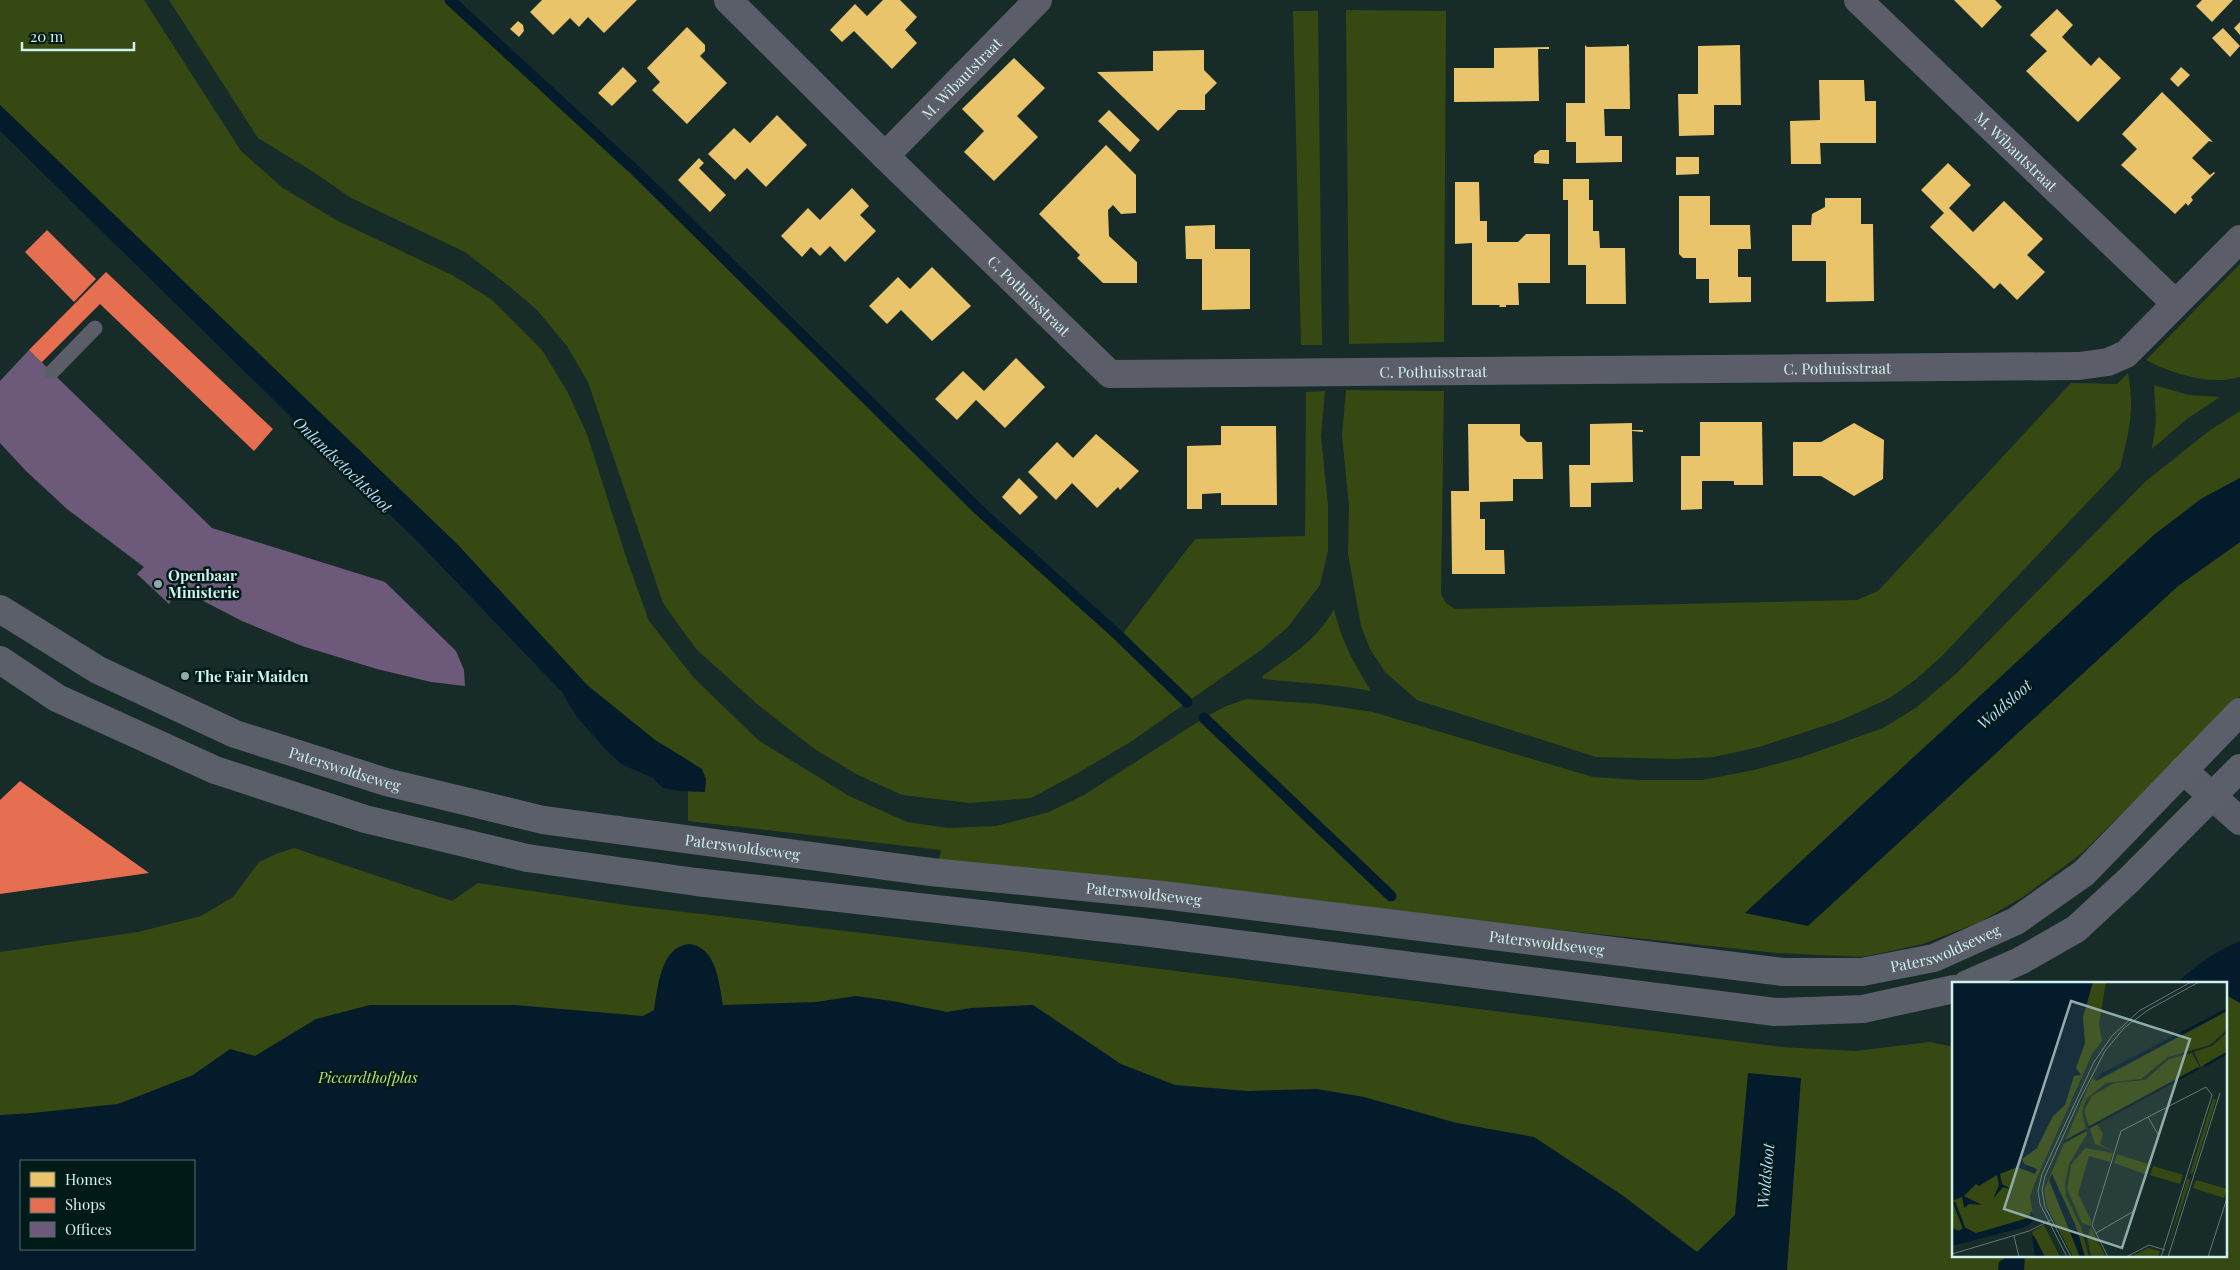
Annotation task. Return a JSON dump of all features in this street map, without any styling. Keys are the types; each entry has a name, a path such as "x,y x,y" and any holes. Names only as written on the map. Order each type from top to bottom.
{"main road":[{"name":"Paterswoldseweg","path":"0,609 98,670 235,734 386,782 543,820 931,872 1163,895 1783,972 1862,972 1934,958 2016,921 2084,873 2240,712"},
{"path":"0,660 57,698 214,770 365,819 527,858 696,882 1151,934 1775,1012 1863,1009 1952,989"},
{"path":"1972,982 2020,961 2076,929 2130,879 2240,768"}],"street":[{"name":"C. Pothuisstraat","path":"728,0 885,156 1110,374 2079,366 2108,362 2126,354 2240,239"},
{"name":"M. Wibautstraat","path":"885,156 1038,0"},
{"name":"M. Wibautstraat","path":"1858,0 2175,303"},
{"path":"2183,770 2240,821"}],"lane":[{"path":"52,372 94,328"}],"green space":[{"path":"0,0 144,0 241,151 283,188 338,221 452,275 491,299 542,350 567,391 587,434 626,557 649,621 694,678 758,740 849,796 907,822 948,828 996,826 1049,812 1084,795 1204,718 1226,706 1247,699 1319,704 1373,712 1593,777 1639,780 1702,780 1754,770 1802,757 1883,728 1917,707 1958,672 2146,481 2209,431 2240,411 2240,478 2201,499 2154,535 1746,913 1808,925 2178,586 2240,542 2240,696 2081,854 2023,897 1980,922 1923,944 1863,957 1777,953 938,864 941,850 688,821 688,791 705,791 691,762 655,740 587,685 458,545 0,105"},
{"path":"169,0 450,0 639,174 979,510 1120,637 1195,539 1305,536 1306,392 1325,391 1321,436 1328,506 1328,551 1320,585 1288,627 1261,650 1132,741 1031,798 970,803 902,795 858,775 816,750 757,704 696,649 663,603 588,382 567,346 537,310 465,252 351,198 258,138"},
{"path":"1346,10 1446,11 1444,342 1349,344"},
{"path":"1293,11 1318,11 1322,345 1301,345"},
{"path":"2240,264 2240,377 2216,380 2192,377 2168,370 2146,360"},
{"path":"2128,373 2131,410 2120,468 1941,657 1915,680 1888,699 1839,721 1759,747 1714,757 1676,759 1596,757 1417,700 1385,672 1370,649 1361,626 1348,554 1349,507 1342,435 1346,390 1444,391 1441,594 1446,603 1455,609 1857,600 1878,591 2071,383 2117,384"},
{"path":"2154,385 2189,395 2220,397 2187,419 2152,449 2156,421"},
{"path":"1334,609 1349,651 1371,691 1341,686 1263,679 1262,676 1311,639 1320,630"},
{"name":"Piccardthofplas","path":"294,848 452,901 478,883 633,906 1025,952 1781,1047 1855,1051 1930,1042 1952,1047 1952,1258 2228,1258 2228,982 2178,982 2206,959 2240,941 2240,1270 0,1270 0,952 138,932 201,916 233,897 259,862"}],"water":[{"name":"Onlandsetochtsloot","path":"0,105 458,545 587,685 655,740 702,769 706,779 705,792 663,788 653,778 621,764 606,750 576,716 562,692 420,544 0,131"},
{"name":"Woldsloot","path":"2240,478 2240,542 2178,586 1808,926 1745,913 2154,535 2201,499"},
{"path":"2240,941 2240,1003 2228,996 2228,982 2178,982 2190,971 2222,949"},
{"name":"Piccardthofplas","path":"689,944 706,952 718,977 723,1005 816,1002 856,996 947,1012 971,1008 1033,1005 1121,1064 1175,1085 1248,1091 1317,1089 1364,1097 1457,1123 1534,1137 1622,1195 1697,1252 1735,1215 1748,1073 1801,1078 1787,1270 0,1270 0,1115 118,1104 193,1075 230,1049 255,1056 316,1019 370,1005 515,1005 643,1016 654,1010 662,970 672,952 679,947"},
{"path":"2005,1258 2025,1258 2024,1270 1998,1270 1999,1262"}],"building: Homes":[{"path":"542,0 637,0 604,33 588,17 579,27 570,18 553,35 530,12"},
{"path":"883,0 900,0 917,17 905,30 917,43 892,69 854,31 842,42 830,30 855,4 867,16"},
{"path":"1954,0 1995,0 2002,7 1982,28"},
{"path":"2202,0 2233,0 2212,22 2196,6"},
{"path":"2057,9 2073,25 2062,37 2091,66 2099,57 2121,78 2078,122 2026,71 2047,51 2030,35"},
{"path":"518,21 523,25 524,31 519,37 510,29"},
{"path":"2240,22 2240,35 2234,28"},
{"path":"687,27 705,45 705,51 700,56 727,83 687,124 652,90 660,82 647,68"},
{"path":"2223,28 2240,46 2230,57 2212,38"},
{"path":"1627,44 1629,45 1630,109 1604,109 1605,136 1622,136 1622,162 1576,163 1576,142 1566,142 1566,103 1585,103 1585,45 1587,47 1627,46"},
{"path":"1740,45 1741,105 1714,105 1714,135 1679,136 1678,94 1698,94 1698,46"},
{"path":"1549,47 1549,49 1538,49 1539,101 1454,102 1454,68 1494,68 1494,48"},
{"path":"1204,50 1204,70 1217,83 1205,95 1205,110 1178,110 1158,131 1097,72 1153,71 1153,51"},
{"path":"1014,58 1045,88 1017,116 1038,137 994,181 964,152 984,131 962,109"},
{"path":"623,67 637,81 612,106 598,93"},
{"path":"2181,67 2190,75 2178,87 2170,79"},
{"path":"1819,80 1864,80 1865,101 1876,101 1876,143 1820,143 1821,164 1791,164 1790,121 1820,120"},
{"path":"2162,92 2213,142 2209,141 2192,158 2210,175 2215,173 2191,197 2193,200 2188,206 2186,203 2175,214 2121,165 2137,149 2122,134"},
{"path":"1109,110 1140,140 1130,152 1098,121"},
{"path":"777,115 807,145 766,187 747,168 735,180 708,154 734,128 750,143"},
{"path":"1106,145 1136,175 1136,213 1121,214 1113,205 1108,210 1109,236 1137,262 1137,283 1103,283 1077,258 1080,255 1039,214"},
{"path":"1540,150 1549,150 1549,164 1534,163 1534,155"},
{"path":"1676,157 1699,157 1699,174 1676,175"},
{"path":"699,158 704,163 699,168 726,195 710,212 678,180"},
{"path":"1948,163 1971,185 1949,208 1973,232 2004,201 2043,239 2027,255 2045,272 2017,300 2000,283 1994,289 1930,227 1944,213 1921,190"},
{"path":"1563,179 1589,179 1589,200 1593,200 1593,231 1599,231 1600,248 1625,248 1626,304 1586,304 1586,265 1568,265 1568,200 1563,200"},
{"path":"1455,182 1479,182 1480,221 1487,221 1487,242 1518,242 1526,234 1550,234 1550,283 1518,283 1519,305 1499,307 1500,305 1472,305 1472,243 1455,244"},
{"path":"852,188 869,206 860,215 876,231 845,262 830,246 820,256 811,247 802,257 781,236 808,208 820,220"},
{"path":"1679,196 1710,196 1710,225 1750,225 1751,249 1738,249 1738,277 1751,277 1751,302 1709,303 1709,279 1696,279 1696,258 1683,258 1679,254"},
{"path":"1825,198 1861,198 1861,224 1873,224 1874,301 1826,302 1826,261 1792,261 1792,225 1811,225 1812,214 1825,207"},
{"path":"1215,225 1215,249 1250,249 1250,309 1202,310 1202,259 1186,259 1185,226"},
{"path":"932,267 971,306 932,341 901,310 887,324 869,306 898,277 910,289"},
{"path":"1016,358 1045,387 1005,428 976,400 957,420 935,399 963,371 984,391"},
{"path":"1700,422 1762,422 1763,485 1734,485 1734,481 1702,481 1702,509 1681,510 1681,456 1700,456"},
{"path":"1632,423 1632,430 1643,430 1643,432 1632,431 1633,482 1591,483 1591,507 1570,507 1569,465 1590,465 1590,424"},
{"path":"1854,423 1884,440 1883,479 1854,496 1821,476 1793,476 1793,442 1821,442"},
{"path":"1468,424 1520,424 1520,435 1527,442 1542,442 1543,479 1513,479 1513,501 1480,502 1480,519 1485,519 1485,550 1504,550 1505,574 1452,574 1451,491 1469,491"},
{"path":"1221,426 1276,426 1277,505 1221,505 1221,493 1202,494 1202,509 1187,509 1187,446 1221,445"},
{"path":"1096,434 1139,471 1120,490 1118,487 1097,508 1072,483 1056,500 1028,472 1057,442 1073,458"},
{"path":"1019,478 1038,497 1020,515 1002,497"}],"building: Shops":[{"path":"47,230 96,279 74,302 25,252"},
{"path":"106,272 273,429 254,451 100,304 41,363 29,350"},
{"path":"20,781 149,873 0,894 0,800"}],"building: Offices":[{"path":"29,350 212,528 385,582 456,651 464,670 465,686 431,682 377,669 302,646 242,621 178,588 169,604 137,574 144,567 67,509 26,471 0,443 0,381"}],"waterway":[{"path":"450,0 639,174 979,510 1120,637 1187,702"},
{"path":"1204,718 1391,896"}],"place":[{"name":"Openbaar Ministerie","path":"158,584"},
{"name":"The Fair Maiden","path":"185,676"}]}
